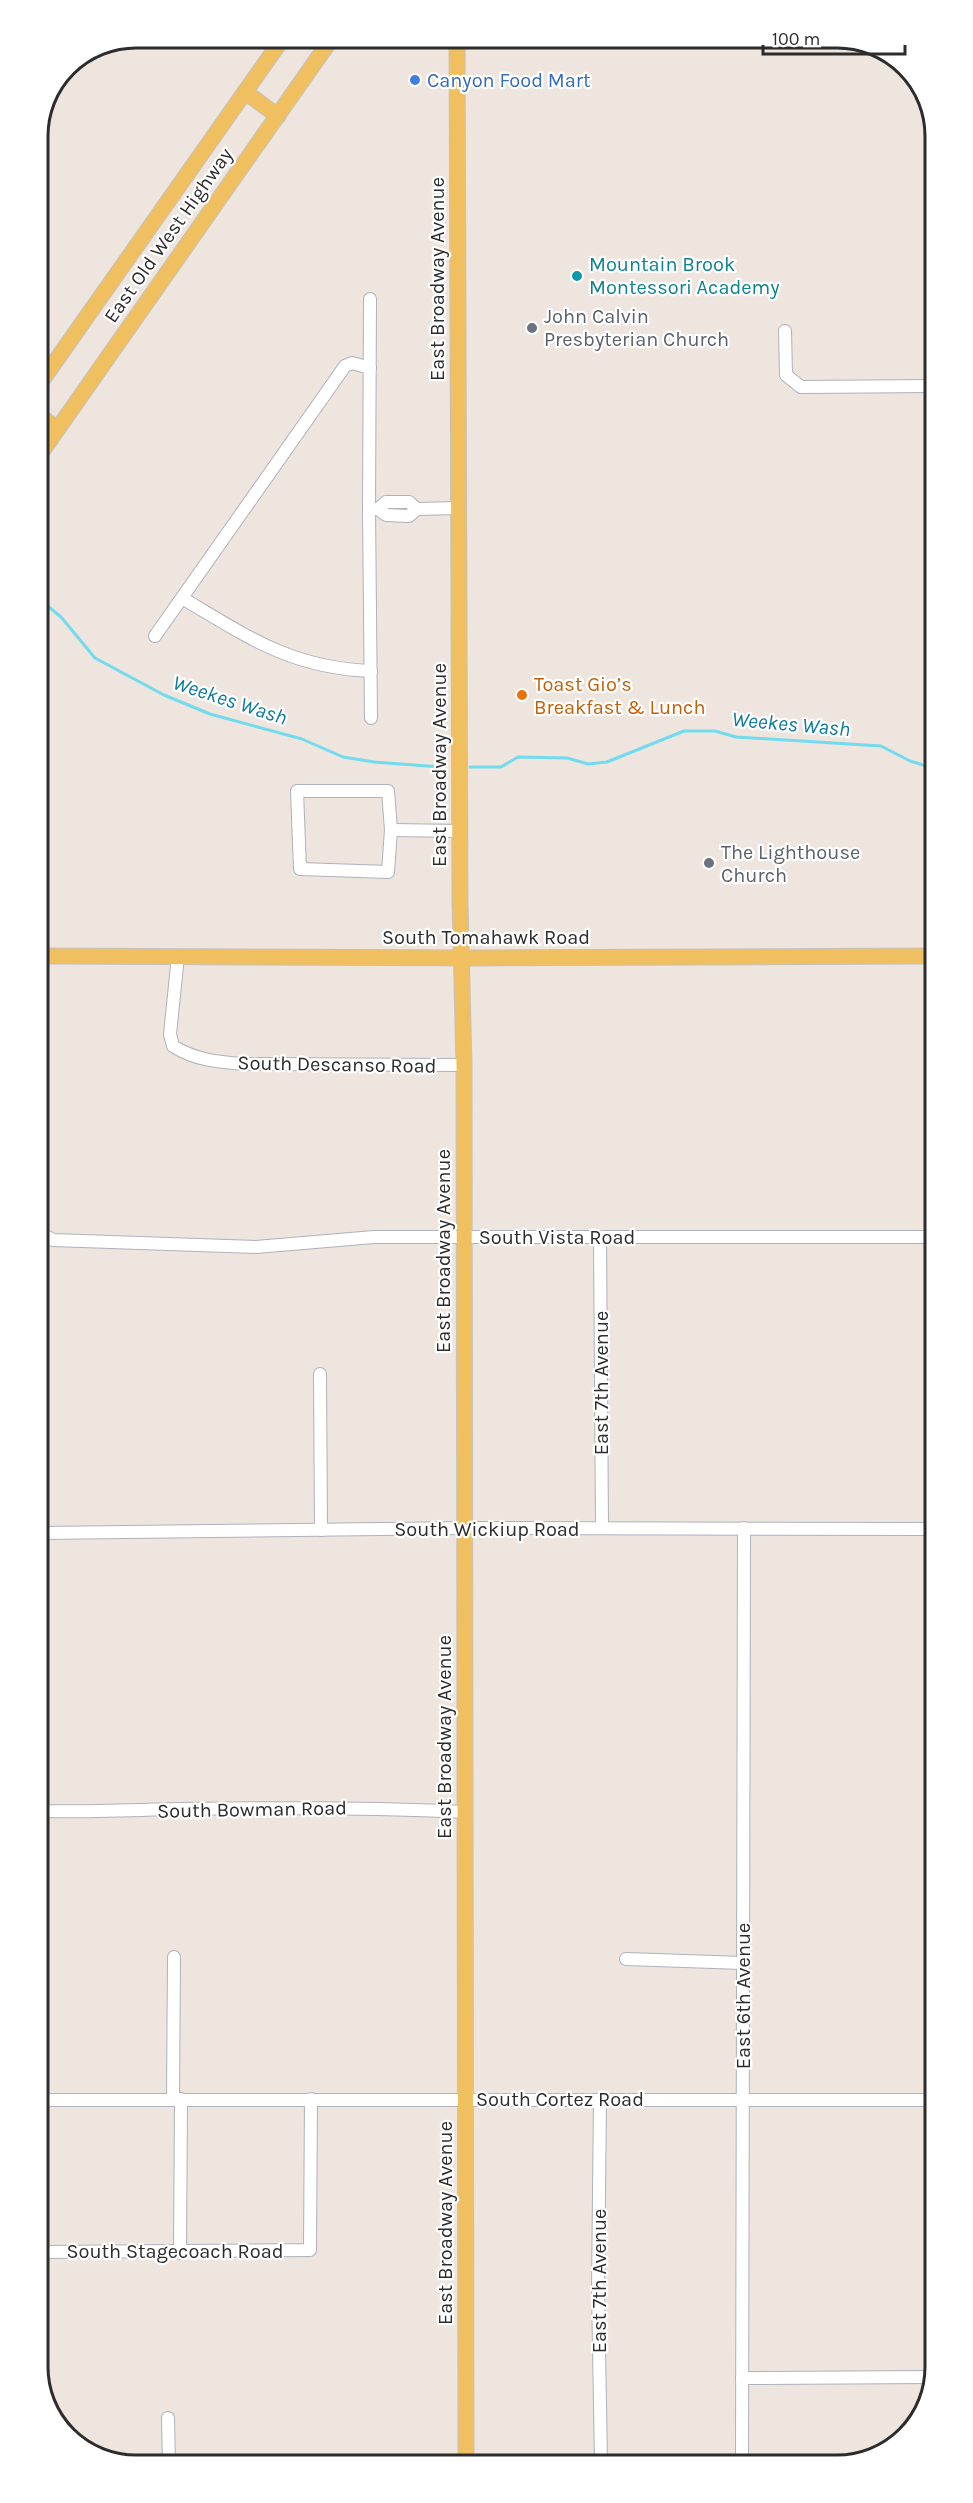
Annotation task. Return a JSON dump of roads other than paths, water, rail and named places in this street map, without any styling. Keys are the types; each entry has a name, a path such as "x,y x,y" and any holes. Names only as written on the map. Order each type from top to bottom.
{"main road":[{"name":"East Old West Highway","path":"48,372 276,48"},
{"name":"East Old West Highway","path":"48,443 325,48"},
{"name":"East Broadway Avenue","path":"457,48 460,831 465,1065 466,2455"},
{"path":"245,92 278,116"},
{"path":"48,422 58,429"},
{"name":"South Tomahawk Road","path":"48,956 461,958 925,956"}],"street":[{"path":"370,299 374,509 371,718"},
{"path":"785,332 786,375 801,387 925,386"},
{"path":"155,636 345,366 352,363 370,368"},
{"path":"374,509 386,502 409,502 417,509 459,508"},
{"path":"182,598 273,651 337,670 371,671"},
{"path":"297,791 388,791 391,830 388,872 300,870 297,791"},
{"path":"391,830 460,831"},
{"name":"South Descanso Road","path":"178,956 171,1008 170,1034 173,1046 210,1062 465,1065"},
{"name":"South Vista Road","path":"48,1238 52,1240 255,1247 374,1237 925,1237"},
{"name":"East 7th Avenue","path":"600,1237 602,1528"},
{"path":"320,1374 321,1530"},
{"name":"South Wickiup Road","path":"48,1533 465,1528 925,1528"},
{"name":"East 6th Avenue","path":"742,2455 744,1528"},
{"name":"South Bowman Road","path":"48,1810 100,1813 155,1809 376,1807 464,1812"},
{"path":"174,1957 180,2253"},
{"path":"626,1959 743,1964"},
{"name":"South Stagecoach Road","path":"48,2252 180,2253 310,2250 311,2099"},
{"name":"South Cortez Road","path":"48,2100 925,2100"},
{"name":"East 7th Avenue","path":"600,2100 598,2290 601,2455"},
{"path":"742,2379 924,2377"},
{"path":"168,2418 169,2455"}],"waterway":[{"name":"Weekes Wash","path":"48,606 61,617 95,658 164,695 210,714 302,739 343,757 374,762 441,767"},
{"name":"Weekes Wash","path":"470,767 501,767 518,757 567,758 588,764 607,762 684,731 715,731 736,737 881,746 910,761 925,766"}],"place":[{"name":"Canyon Food Mart","path":"415,80"},
{"name":"Mountain Brook Montessori Academy","path":"577,276"},
{"name":"John Calvin Presbyterian Church","path":"532,328"},
{"name":"Toast Gio’s Breakfast & Lunch","path":"522,695"},
{"name":"The Lighthouse Church","path":"709,863"}]}
